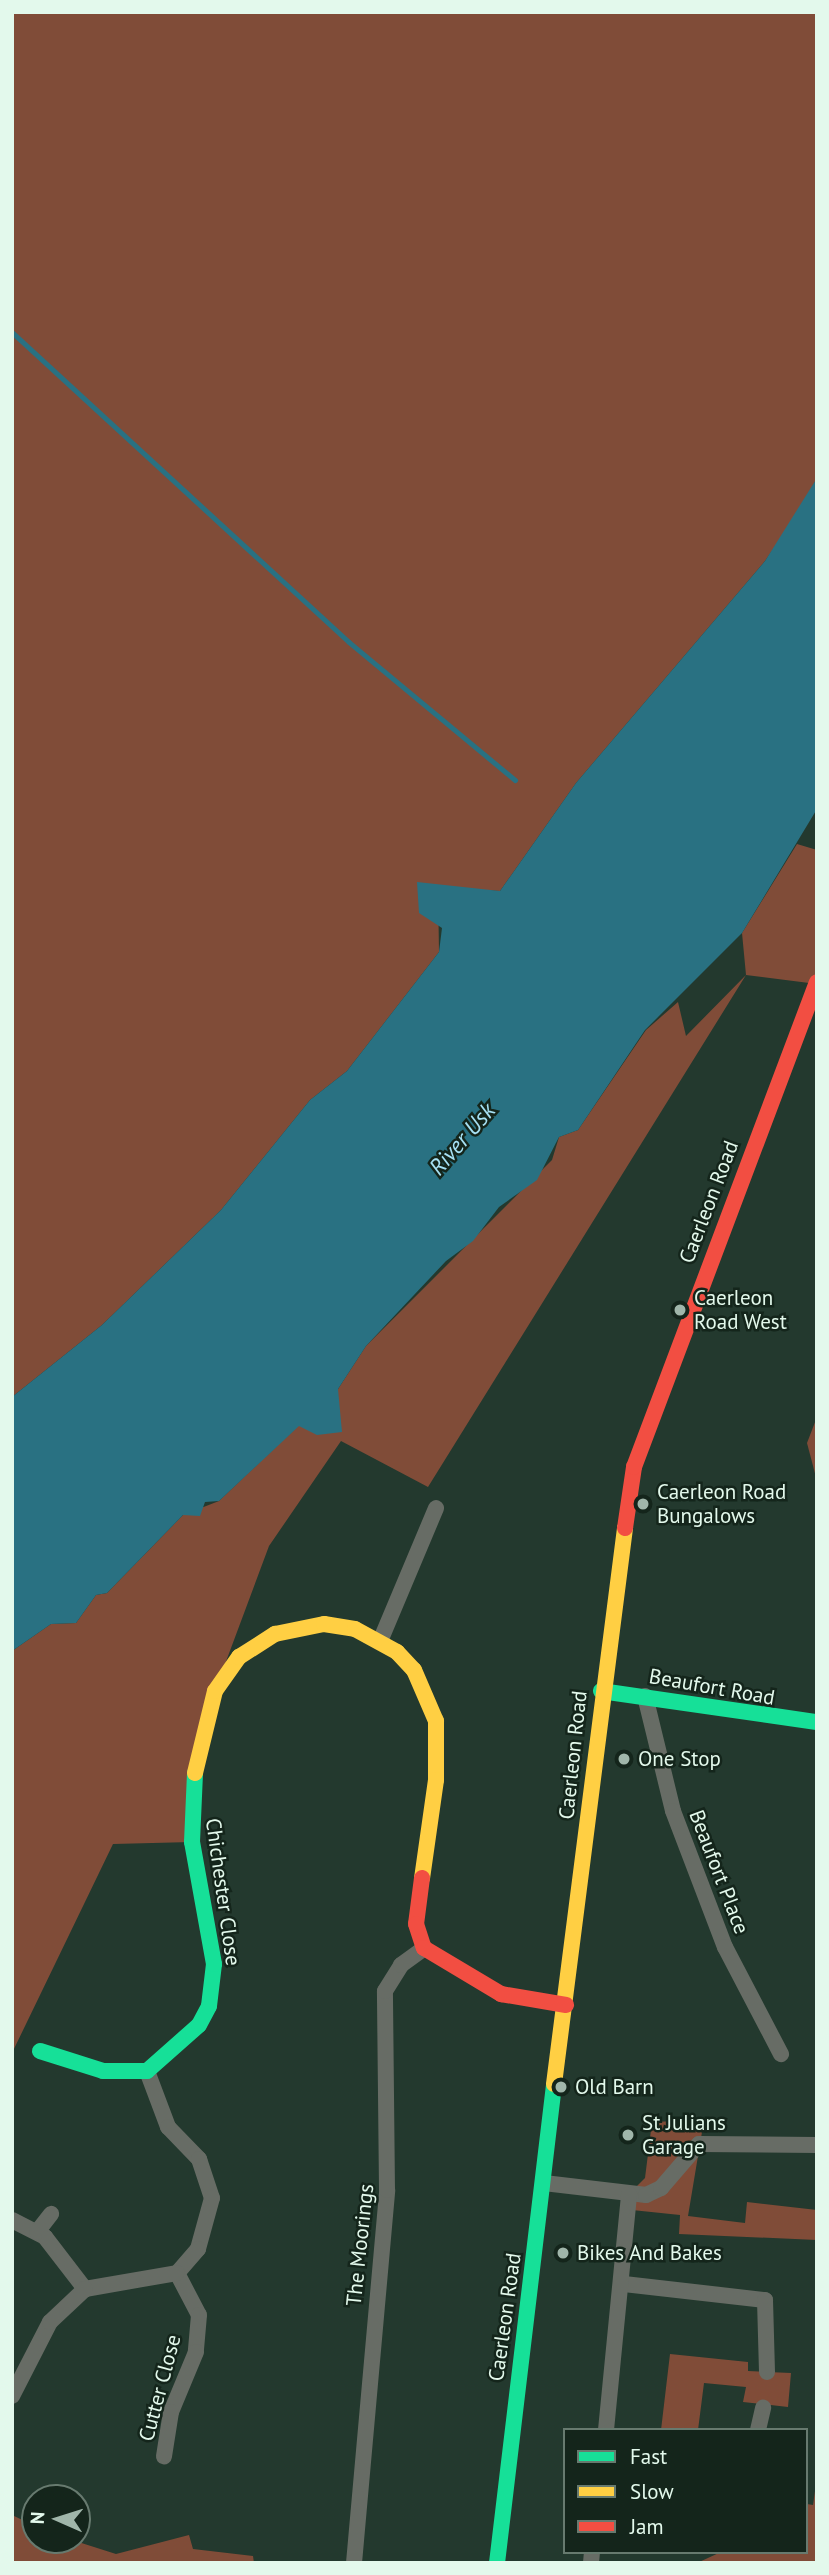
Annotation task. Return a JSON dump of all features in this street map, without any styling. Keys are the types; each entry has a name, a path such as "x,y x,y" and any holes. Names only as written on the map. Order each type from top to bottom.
{"main road":[{"name":"Caerleon Road","path":"497,2563 566,2005 601,1691 634,1466 817,982"},
{"name":"Chichester Close","path":"147,2071 186,2042 213,1988 192,1842 196,1749 215,1691 239,1657 275,1634 324,1624 381,1639"},
{"path":"381,1639 414,1670 436,1721 436,1780 416,1924 424,1948 501,1994 566,2005"},
{"name":"Beaufort Road","path":"601,1691 645,1696 767,1720 817,1722"},
{"path":"40,2051 103,2071 147,2071"}],"street":[{"path":"381,1639 436,1507"},
{"name":"Beaufort Place","path":"645,1696 673,1811 725,1947 781,2054"},
{"name":"The Moorings","path":"354,2563 389,2152 385,1991 401,1965 424,1948"},
{"path":"12,2396 50,2322 85,2289 177,2273 198,2249 212,2198 199,2159 156,2104 147,2071"},
{"path":"544,2183 629,2194 661,2188 699,2144 817,2145"},
{"path":"606,2428 624,2284 629,2194"},
{"path":"37,2232 51,2214"},
{"path":"12,2220 37,2232 85,2289"},
{"name":"Cutter Close","path":"164,2456 172,2412 196,2352 199,2315 177,2273"},
{"path":"624,2284 765,2300 766,2372"},
{"path":"758,2428 763,2408"}],"shaded area":[{"path":"12,12 817,12 817,478 801,508 765,561 576,783 500,891 438,888 439,952 347,1071 310,1100 221,1210 102,1325 12,1397"},
{"path":"797,844 817,850 817,984 746,975 742,933"},
{"path":"746,975 428,1487 341,1441 269,1546 215,1691 192,1842 113,1844 12,2053 12,1651 51,1624 76,1623 96,1595 107,1593 183,1515 219,1501 299,1425 338,1419 338,1389 366,1346 552,1160 559,1137 578,1130 646,1030 678,1002 686,1036"},
{"path":"817,1417 817,1481 807,1443"},
{"path":"704,2120 688,2216 745,2223 747,2202 817,2210 817,2240 679,2234 680,2215 632,2210 629,2194 645,2178 652,2122"},
{"path":"670,2354 748,2362 748,2371 791,2373 788,2407 743,2402 746,2387 704,2383 698,2428 661,2428"},
{"path":"817,2477 817,2563 697,2563 717,2554 808,2554 808,2504 813,2505"},
{"path":"12,2515 21,2519 21,2554 91,2554 91,2546 116,2554 189,2535 193,2549 253,2556 254,2563 12,2563"}],"water":[{"name":"River Usk","path":"817,478 817,809 742,933 645,1030 578,1130 559,1137 537,1180 499,1207 473,1241 446,1261 366,1346 338,1389 342,1432 317,1435 299,1426 219,1501 205,1502 200,1516 183,1515 107,1593 96,1595 76,1623 51,1624 12,1651 12,1397 102,1325 221,1210 310,1100 347,1071 439,952 442,928 419,913 417,882 500,891 576,783 765,561"}],"waterway":[{"path":"12,332 349,642 515,780"}],"traffic: fast":[{"path":"601,1691 817,1722"},
{"path":"40,2051 103,2071 147,2071 199,2025 209,2006 214,1964 192,1842 195,1773"},
{"path":"497,2563 554,2084"}],"traffic: slow":[{"path":"554,2084 625,1528"},
{"path":"195,1773 215,1691 239,1657 275,1634 324,1624 355,1629 397,1652 414,1670 436,1721 436,1780 422,1878"}],"traffic: jam":[{"path":"625,1528 634,1467 817,982"},
{"path":"422,1878 416,1924 424,1948 501,1994 566,2005"}],"place":[{"name":"Caerleon Road West","path":"680,1310"},
{"name":"Caerleon Road Bungalows","path":"643,1504"},
{"name":"One Stop","path":"624,1759"},
{"name":"Old Barn","path":"561,2087"},
{"name":"St Julians Garage","path":"628,2135"},
{"name":"Bikes And Bakes","path":"563,2253"}]}
